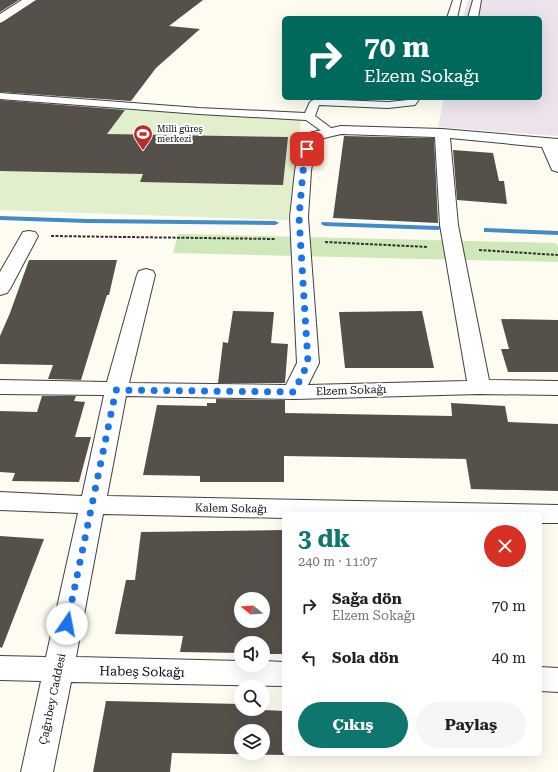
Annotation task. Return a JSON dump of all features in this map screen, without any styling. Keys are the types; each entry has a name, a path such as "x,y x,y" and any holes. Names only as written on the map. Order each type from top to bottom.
{"street":[{"path":"0,19 30,0"},
{"path":"294,392 308,363 299,217 303,171 309,137 341,130 442,133 553,144 558,167"},
{"path":"442,133 449,226 479,387"},
{"path":"0,289 29,236"},
{"name":"Çağrıbey Caddesi","path":"36,772 116,390 146,275"},
{"name":"Elzem Sokağı","path":"0,387 294,392 479,387 558,388"},
{"name":"Kalem Sokağı","path":"0,501 92,505 454,512"},
{"name":"Kalem Sokağı","path":"542,514 558,514"},
{"name":"Habeş Sokağı","path":"0,668 282,674"},
{"path":"542,680 558,680"}],"lane":[{"path":"453,16 457,0"},
{"path":"473,16 477,0"},
{"path":"0,96 199,111 309,117 331,133"},
{"path":"309,117 316,102 388,105 411,104 414,100"}],"shaded area":[{"path":"468,0 558,0 558,136 438,127 444,100 542,100 542,16 464,16"}],"green space":[{"path":"0,100 301,120 288,220 0,210"},
{"path":"178,234 556,243 558,247 558,262 173,253"}],"building":[{"path":"0,0 19,0 0,12"},
{"path":"37,0 203,0 169,26 200,29 156,68 131,101 0,92 0,24"},
{"name":"Milli güreş merkezi","path":"0,100 125,110 107,134 288,137 283,185 140,182 143,174 0,171"},
{"path":"344,136 434,138 438,223 333,218"},
{"path":"453,150 493,153 499,181 504,181 507,204 457,200"},
{"path":"29,260 117,260 109,295 107,295 81,380 48,379 53,365 0,364 0,336"},
{"path":"233,311 274,312 271,343 288,344 285,383 218,383 223,342 228,343"},
{"path":"422,311 434,368 345,368 339,312"},
{"path":"501,319 558,320 558,372 508,372 501,349 509,349"},
{"path":"42,396 76,396 74,401 85,402 75,437 91,437 79,482 12,481 15,473 0,472 0,411 37,412"},
{"path":"216,399 285,400 285,413 452,416 451,403 505,406 508,422 558,424 558,491 471,489 466,459 284,456 284,482 200,482 200,476 143,475 157,405 207,406 207,403 216,403"},
{"path":"282,530 282,654 270,654 270,636 234,636 234,653 180,652 183,636 115,634 126,580 135,580 141,532"},
{"path":"0,536 44,539 2,648 0,647"},
{"path":"106,701 234,704 234,716 270,716 270,710 282,711 282,755 270,755 270,724 234,724 234,754 172,753 170,772 93,772"}],"waterway":[{"path":"0,218 87,221 275,223"},
{"path":"325,224 438,228"},
{"path":"487,230 558,233"}],"place":[{"name":"Milli güreş merkezi","path":"143,151"}],"route":[{"path":"67,624 116,390 294,392 308,363 299,217 303,171 307,149"}]}
